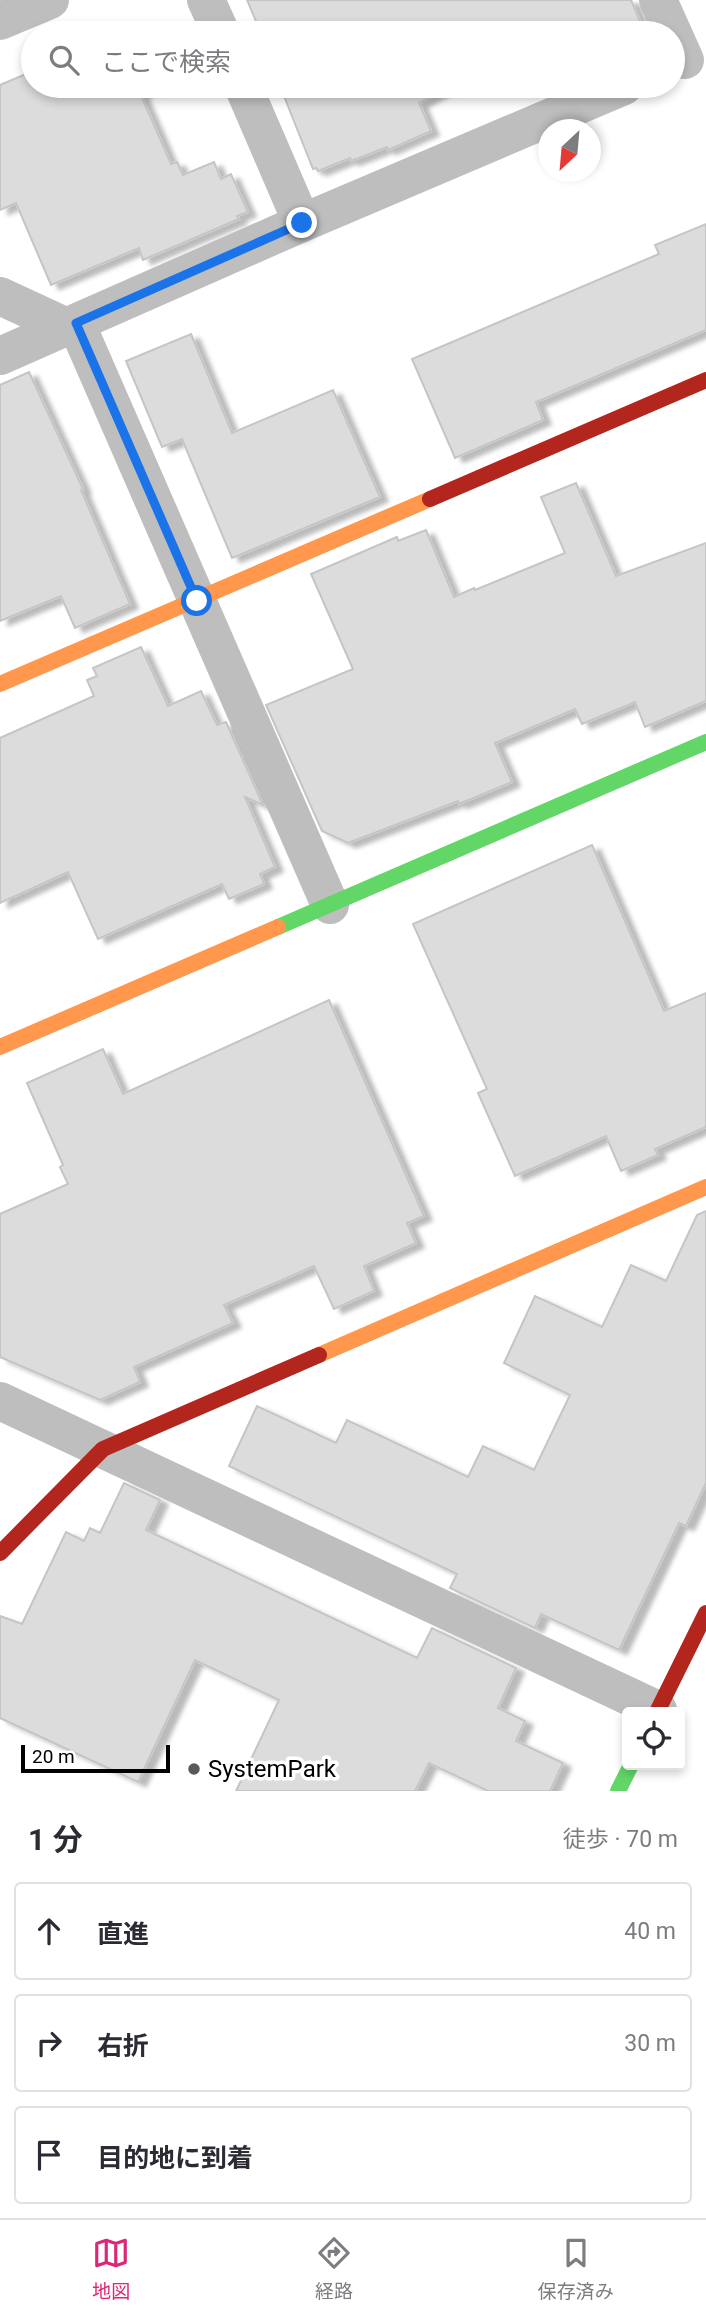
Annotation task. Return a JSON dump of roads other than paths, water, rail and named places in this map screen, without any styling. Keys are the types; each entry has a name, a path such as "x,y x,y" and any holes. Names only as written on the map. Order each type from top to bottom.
{"street":[{"path":"0,22 50,0"},
{"path":"206,0 216,21"},
{"path":"659,0 670,21"},
{"path":"248,98 302,223"},
{"path":"0,356 596,98"},
{"path":"0,296 72,325 330,905"},
{"path":"0,684 706,380"},
{"path":"0,1048 706,742"},
{"path":"0,1553 103,1449 706,1187"},
{"path":"0,1401 650,1707"},
{"path":"660,1707 706,1613"},
{"path":"618,1791 628,1770"}],"place":[{"name":"SystemPark","path":"194,1769"}]}
